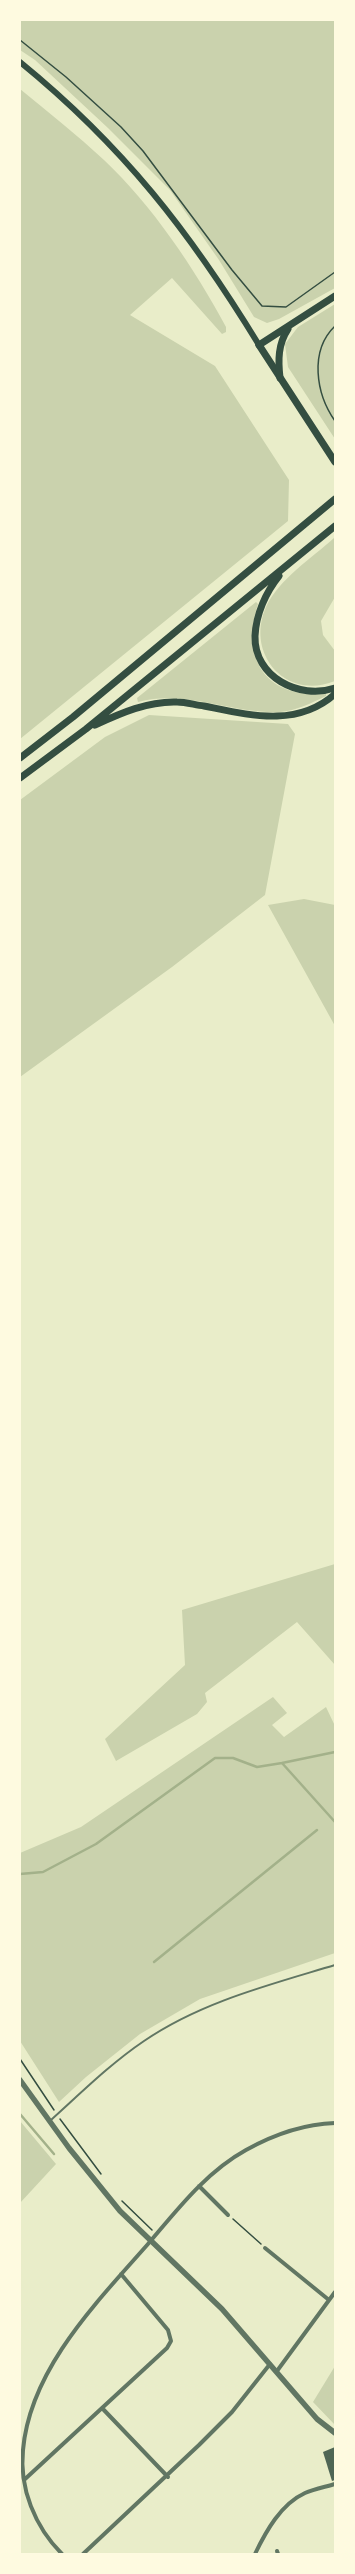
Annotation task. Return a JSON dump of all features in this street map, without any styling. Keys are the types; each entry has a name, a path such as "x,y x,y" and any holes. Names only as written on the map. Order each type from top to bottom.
{"main road":[{"path":"20,62 97,129 157,196 196,246 335,462"},
{"path":"259,345 335,296"},
{"path":"280,378 279,350 282,337 290,325"},
{"path":"20,758 335,499"},
{"path":"20,778 86,729 335,526"},
{"path":"286,566 271,586 256,623 255,637 263,664 271,675 284,684 298,690 311,692 335,688"},
{"path":"86,729 120,713 153,704 178,702 258,716 287,716 305,712 327,701 335,694"}],"street":[{"path":"20,2080 111,2201 216,2303 317,2419 335,2433"},
{"path":"62,2554 37,2522 24,2480 23,2450 38,2395 71,2339 121,2274 199,2186 245,2151 284,2132 335,2123"},
{"path":"199,2186 228,2215"},
{"path":"265,2248 329,2300"},
{"path":"24,2480 167,2348 172,2341 168,2330 121,2274"},
{"path":"276,2371 335,2292"},
{"path":"83,2554 168,2477 232,2412 270,2364"},
{"path":"102,2408 168,2477"},
{"path":"255,2554 278,2515 291,2502 305,2493 335,2484"}],"lane":[{"path":"50,2121 110,2066 144,2040 188,2016 238,1994 335,1965"}],"path":[{"path":"20,40 71,82 121,127 143,151 232,270 262,306 286,307 335,272"},
{"path":"335,326 328,332 321,350 318,368 319,387 327,410 335,421"},
{"path":"20,2059 101,2175"},
{"path":"120,2199 157,2234"},
{"path":"228,2215 265,2248"}],"green space":[{"path":"20,20 335,20 335,288 279,319 267,323 254,317 219,260 170,190 108,128 35,60 20,50"},
{"path":"20,89 104,160 156,217 201,283 226,327 226,332 222,334 172,278 130,315 215,366 289,480 288,521 20,739"},
{"path":"335,304 335,439 288,367 285,344 298,327"},
{"path":"334,538 335,597 321,621 323,635 335,651 335,681 317,685 301,684 286,679 274,669 266,656 261,641 261,624 266,607 279,587 287,578"},
{"path":"256,602 258,604 253,624 253,642 256,658 263,671 273,682 288,690 305,693 326,693 326,696 298,708 280,712 262,712 174,698 138,702 137,698"},
{"path":"149,715 288,724 295,734 265,895 172,967 20,1077 20,800 105,737"},
{"path":"304,899 335,905 335,1026 268,905"},
{"path":"335,1564 335,1665 297,1622 205,1693 207,1702 197,1714 116,1761 105,1739 185,1665 182,1610"},
{"path":"273,1697 287,1713 272,1725 284,1737 326,1707 335,1726 335,1953 200,1999 140,2034 86,2077 59,2102 20,2041 20,1853 81,1827"},
{"path":"20,2121 56,2164 20,2203"},
{"path":"335,2366 335,2425 313,2402"}],"building":[{"path":"335,2447 335,2480 332,2481 323,2452"}],"waterway":[{"path":"282,1763 335,1752"},
{"path":"20,1874 43,1872 96,1844 215,1758 233,1758 257,1767 282,1763 335,1822"},
{"path":"154,1962 317,1830"},
{"path":"20,2114 54,2154"}]}
